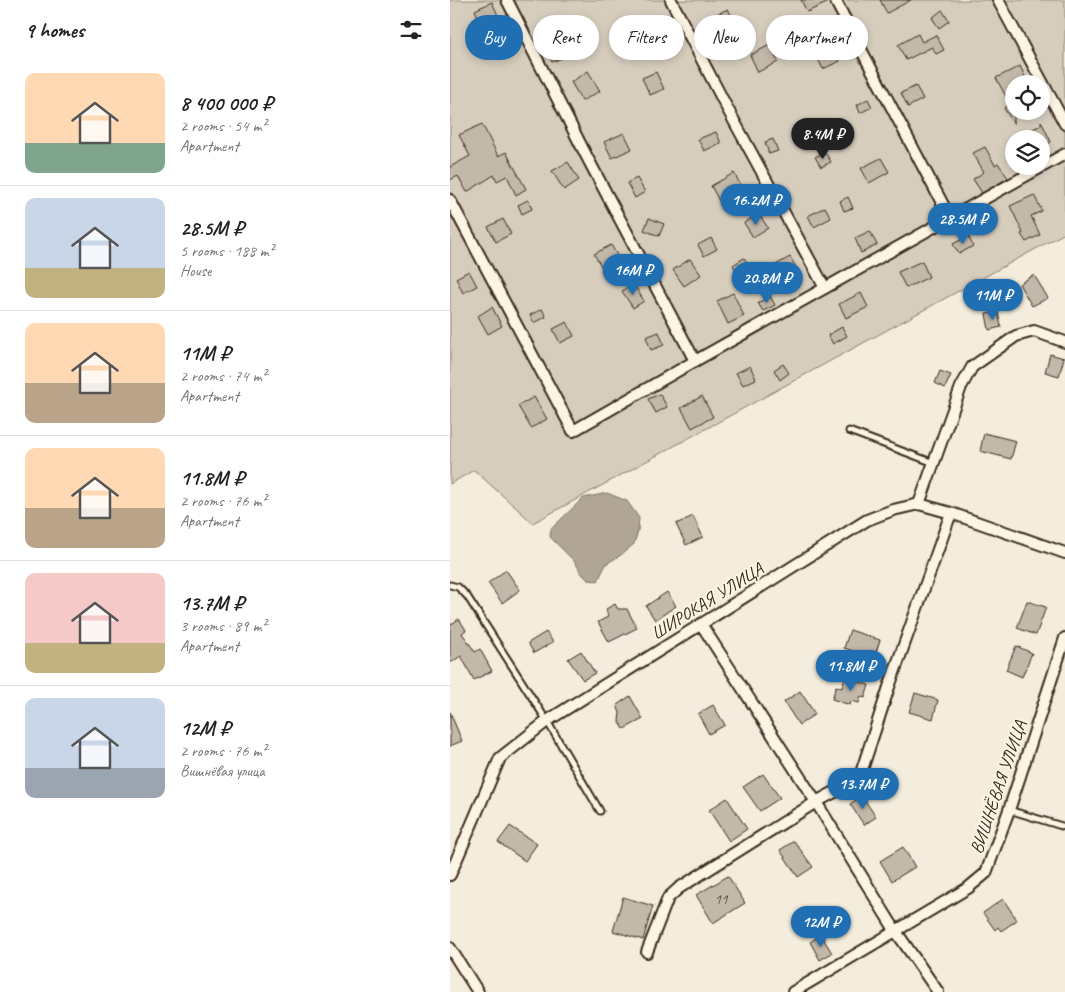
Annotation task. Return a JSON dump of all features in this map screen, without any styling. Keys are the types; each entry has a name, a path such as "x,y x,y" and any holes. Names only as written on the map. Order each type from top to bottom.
{"street":[{"path":"507,0 588,159 695,361"},
{"path":"671,0 727,108 825,288"},
{"path":"835,0 950,218"},
{"path":"998,0 1065,124"},
{"path":"450,200 573,431 1065,154"},
{"path":"918,504 961,388 972,368 1016,336 1034,331 1065,342"},
{"name":"ШИРОКАЯ УЛИЦА","path":"450,875 500,758 547,721 867,520 893,510 918,504 951,513 1065,553"},
{"path":"647,952 668,898 679,888 816,802 859,779 889,687 951,513"},
{"path":"701,624 816,802 895,930 938,992"},
{"name":"ВИШНЁВАЯ УЛИЦА","path":"793,992 968,888 986,873 1010,810 1065,638"},
{"path":"450,948 478,992"}],"lane":[{"path":"849,431 934,462"},
{"path":"450,585 458,588 467,596 547,721 600,811"},
{"path":"1010,810 1065,828"}],"shaded area":[{"path":"450,0 1065,0 1065,233 533,523 474,470 450,484"},
{"path":"607,493 627,501 639,518 638,531 634,544 606,564 598,581 588,580 574,561 550,537 551,529 583,498"}],"building":[{"path":"801,0 828,0 829,2 807,12"},
{"path":"880,0 911,0 887,13"},
{"path":"492,2 498,15 477,15 475,10"},
{"path":"728,9 731,15 717,15"},
{"path":"942,10 949,21 939,28 932,18"},
{"path":"918,34 922,42 936,35 944,50 936,54 932,47 906,60 898,45"},
{"path":"766,47 766,60 777,60 778,62 758,72 752,60 756,60 756,52"},
{"path":"818,60 840,60 840,61 823,69"},
{"path":"1020,66 1024,75 1005,75 1005,95 996,78"},
{"path":"588,71 600,91 582,101 571,82"},
{"path":"656,72 664,89 650,95 642,78"},
{"path":"916,86 923,99 908,107 901,93"},
{"path":"868,99 872,107 860,113 857,105"},
{"path":"1041,121 1045,130 1031,130 1041,125"},
{"path":"482,124 498,156 506,152 526,189 516,195 507,176 497,181 494,175 467,192 458,176 450,180 450,167 470,156 459,135"},
{"path":"716,132 721,143 704,151 698,139"},
{"path":"624,133 632,149 612,158 604,142"},
{"path":"773,139 778,151 769,154 765,142"},
{"path":"985,147 995,165 998,163 1008,178 982,193 973,179 984,172 973,153"},
{"path":"825,152 831,162 821,167 815,157"},
{"path":"881,158 889,172 869,183 861,168"},
{"path":"568,162 579,180 564,190 552,171"},
{"path":"734,173 746,195 723,208 711,186"},
{"path":"637,178 645,192 635,198 627,183"},
{"path":"1034,195 1042,211 1031,216 1040,235 1026,242 1010,206"},
{"path":"848,197 853,208 844,211 840,201"},
{"path":"528,200 532,209 522,214 518,205"},
{"path":"825,207 831,218 814,227 808,216"},
{"path":"759,214 768,228 753,237 744,223"},
{"path":"649,218 664,224 659,236 644,230"},
{"path":"503,219 511,234 496,242 488,227"},
{"path":"870,231 877,245 861,253 855,238"},
{"path":"968,236 973,246 959,254 953,244"},
{"path":"711,238 717,249 704,256 698,245"},
{"path":"611,245 618,257 601,266 594,254"},
{"path":"790,257 800,274 782,284 772,267"},
{"path":"744,258 750,266 738,274 733,265"},
{"path":"690,259 701,275 684,286 673,270"},
{"path":"922,261 929,277 906,288 898,272"},
{"path":"469,271 477,286 463,293 456,278"},
{"path":"1034,275 1048,298 1032,306 1019,284"},
{"path":"633,283 644,301 633,308 622,291"},
{"path":"733,293 744,316 728,324 717,301"},
{"path":"861,293 868,307 846,318 839,304"},
{"path":"770,296 775,305 763,311 758,303"},
{"path":"492,307 502,326 488,334 478,316"},
{"path":"542,309 546,317 534,323 530,315"},
{"path":"998,312 1001,327 989,330 986,314"},
{"path":"567,322 574,336 560,343 553,329"},
{"path":"842,327 847,336 833,344 828,335"},
{"path":"659,332 664,345 651,350 646,337"},
{"path":"1050,354 1064,358 1059,376 1045,372"},
{"path":"783,364 789,373 780,380 774,370"},
{"path":"750,366 756,379 743,385 736,373"},
{"path":"940,371 951,375 945,388 935,383"},
{"path":"660,394 667,407 656,413 648,399"},
{"path":"702,396 713,417 692,428 681,408"},
{"path":"534,397 547,419 531,428 518,406"},
{"path":"984,433 1016,441 1011,459 980,451"},
{"path":"693,516 703,537 686,545 676,524"},
{"path":"506,570 520,590 502,603 488,583"},
{"path":"667,592 676,606 655,620 646,606"},
{"path":"1027,601 1046,607 1036,635 1017,628"},
{"path":"615,604 618,609 627,609 637,628 609,642 598,622 608,617 606,609"},
{"path":"459,619 466,630 462,633 475,652 480,649 492,671 474,680 461,656 450,663 450,625"},
{"path":"850,630 880,640 874,658 844,648"},
{"path":"546,632 553,642 534,653 528,643"},
{"path":"1016,646 1032,653 1022,677 1006,670"},
{"path":"581,651 595,673 583,680 568,659"},
{"path":"845,677 869,685 865,698 861,696 859,703 851,701 850,705 832,699 836,686 842,688"},
{"path":"800,691 815,714 799,725 784,702"},
{"path":"915,693 938,700 933,719 909,712"},
{"path":"630,696 643,719 624,729 619,721 620,713 617,705"},
{"path":"713,705 725,725 709,734 698,714"},
{"path":"450,712 462,741 450,746"},
{"path":"763,774 780,798 760,811 743,787"},
{"path":"862,796 876,817 864,825 850,804"},
{"path":"727,798 747,829 729,841 709,810"},
{"path":"510,826 537,844 525,861 498,842"},
{"path":"794,841 813,867 798,877 780,850"},
{"path":"903,847 915,867 892,881 880,861"},
{"path":"728,876 745,903 713,923 696,895"},
{"path":"623,897 653,906 643,940 613,931"},
{"path":"1003,899 1017,920 1001,931 998,927 995,930 983,913"},
{"path":"821,935 832,953 820,960 810,942"}]}
